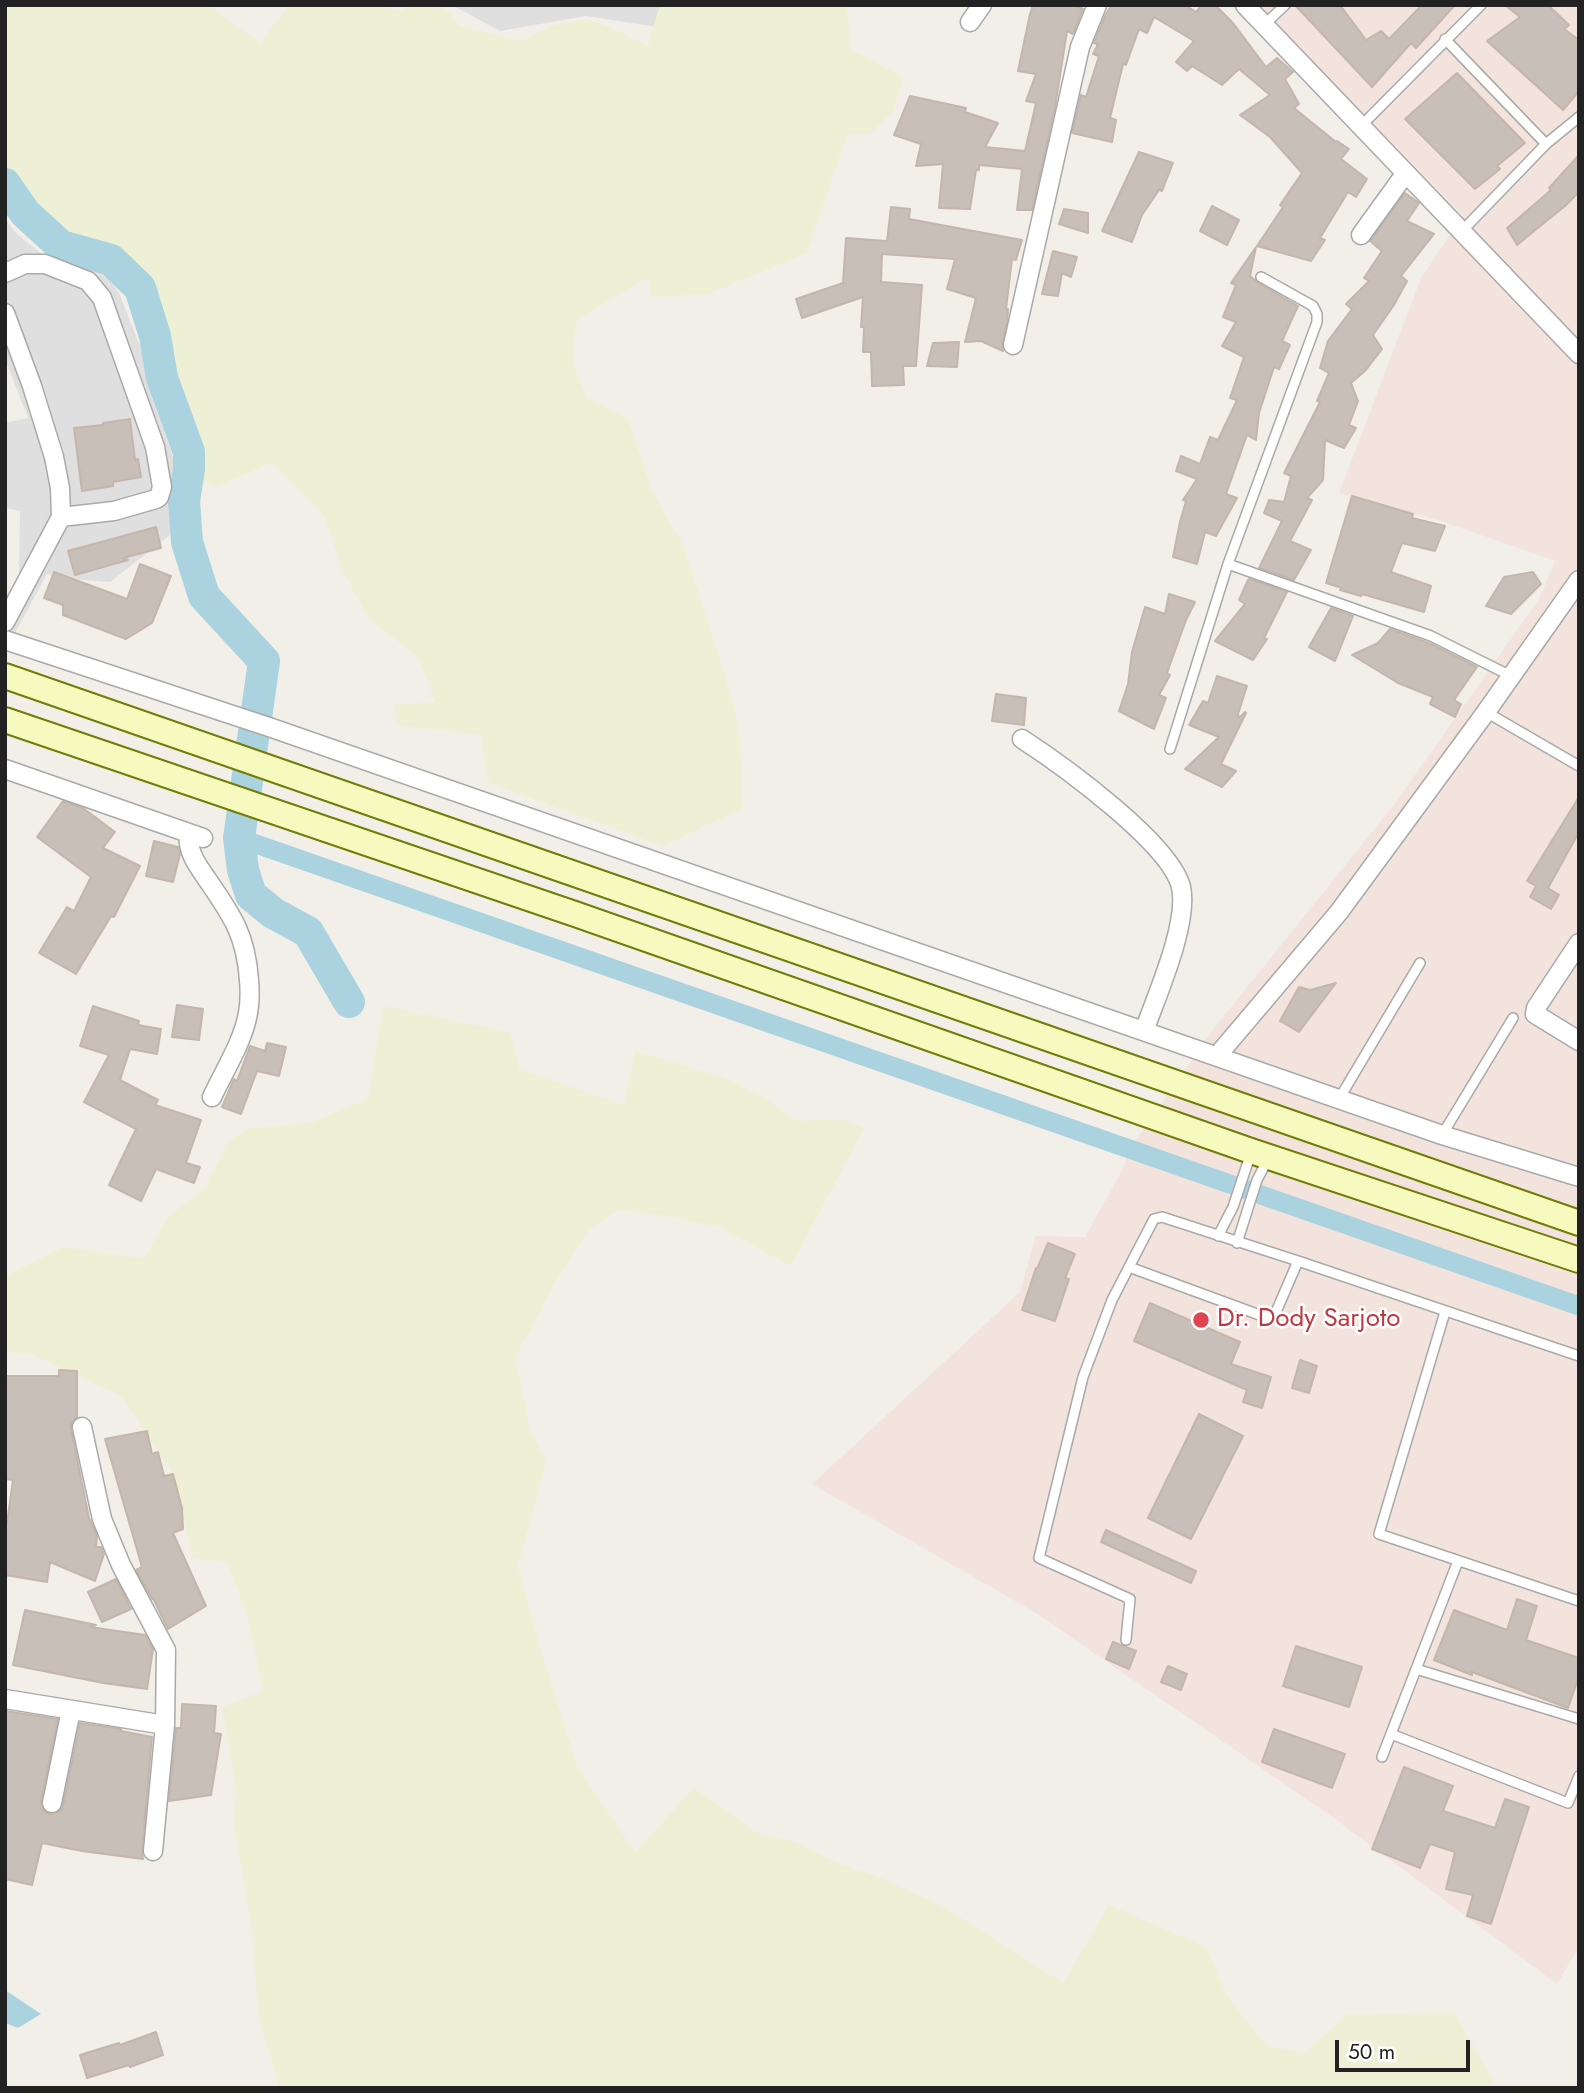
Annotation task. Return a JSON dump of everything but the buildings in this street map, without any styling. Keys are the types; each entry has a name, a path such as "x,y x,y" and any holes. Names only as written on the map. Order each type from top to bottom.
{"main road":[{"path":"5,676 1579,1223"},
{"path":"5,720 562,909 1255,1161 1579,1260"}],"street":[{"path":"970,22 982,5"},
{"path":"1013,345 1080,47 1097,5"},
{"path":"1245,5 1578,351"},
{"path":"1361,235 1405,174"},
{"path":"5,273 25,264 46,264 88,281 95,288 102,298 155,447 162,487 159,497 114,510 61,517"},
{"path":"5,313 54,457 60,488 61,517 5,622"},
{"path":"1217,1056 1339,912 1579,580"},
{"path":"5,640 269,727 1442,1135 1579,1177"},
{"path":"1022,740 1039,750 1121,814 1161,851 1174,871 1181,888 1181,918 1144,1031"},
{"path":"5,769 196,835 188,840 193,857 234,919 243,940 250,995 242,1034 212,1097"},
{"path":"1579,944 1536,1008 1535,1014 1579,1041"},
{"path":"82,1427 103,1519 121,1565 166,1650 165,1725 153,1851"},
{"path":"5,1699 165,1725"},
{"path":"52,1803 71,1710"}],"lane":[{"path":"1264,25 1285,5"},
{"path":"1361,126 1481,5"},
{"path":"1446,39 1546,144"},
{"path":"1462,231 1546,144 1579,117"},
{"path":"1170,749 1228,564 1317,323 1313,306 1261,277"},
{"path":"1228,564 1431,636 1511,676"},
{"path":"1486,712 1579,766"},
{"path":"1339,1099 1420,963"},
{"path":"1442,1135 1513,1018"},
{"path":"1237,1243 1257,1180 1255,1161"},
{"path":"1218,1236 1255,1161"},
{"path":"1126,1640 1130,1599 1040,1558 1083,1377 1112,1300 1154,1219 1162,1217 1579,1356"},
{"path":"1129,1267 1265,1317 1276,1312 1298,1261"},
{"path":"1445,1312 1379,1534 1579,1601"},
{"path":"1382,1757 1458,1560"},
{"path":"1416,1669 1579,1719"},
{"path":"1391,1734 1569,1803 1579,1776"}],"shaded area":[{"path":"452,5 663,5 663,28 586,16 500,31"},
{"path":"1257,5 1579,5 1579,1947 1557,1984 1331,1816 1036,1613 812,1484 1020,1292 1036,1236 1085,1237 1121,1172 1132,1146 1211,1032 1396,802 1539,599 1555,561 1444,522 1339,493 1421,278 1463,215"},
{"path":"5,219 18,235 50,260 107,277 119,293 141,349 147,384 180,476 174,532 110,582 47,574 15,633 5,627 5,602 19,576 20,511 5,508 5,423 28,418 5,359"}],"green space":[{"path":"5,5 209,5 260,43 289,5 390,5 399,11 413,5 434,5 448,11 458,25 521,41 551,26 588,19 648,46 662,5 847,5 850,49 903,77 893,111 870,134 847,134 807,253 708,294 651,297 649,277 577,319 572,362 587,398 628,419 652,491 683,545 739,726 743,808 663,846 489,783 481,735 397,725 394,705 435,702 419,658 368,618 340,565 325,517 271,463 217,486 200,480 189,425 159,340 152,300 139,272 58,253 22,224 5,201"},
{"path":"383,1006 510,1032 520,1070 624,1105 635,1051 725,1078 764,1097 796,1121 841,1119 864,1128 791,1266 719,1227 619,1210 589,1229 556,1281 515,1358 531,1433 546,1461 518,1566 577,1766 635,1852 694,1788 759,1834 795,1842 944,1907 1063,1983 1109,1905 1206,1947 1227,1996 1267,2046 1305,2053 1347,2014 1454,2012 1498,2088 280,2088 259,2019 251,1923 234,1825 236,1791 222,1707 263,1691 247,1613 227,1562 193,1558 173,1474 121,1396 31,1354 5,1352 5,1276 63,1247 144,1259 167,1218 205,1188 227,1143 247,1129 312,1122 368,1099"}],"water":[{"path":"5,1990 41,2014 18,2028 5,2023"}],"waterway":[{"path":"5,184 25,213 61,246 111,260 140,288 155,336 162,378 189,452 184,501 187,542 204,596 264,661 239,838 243,870 251,895 273,913 308,932 349,1002"},
{"path":"239,838 1579,1306"}],"place":[{"name":"Dr. Dody Sarjoto","path":"1201,1320"}]}
